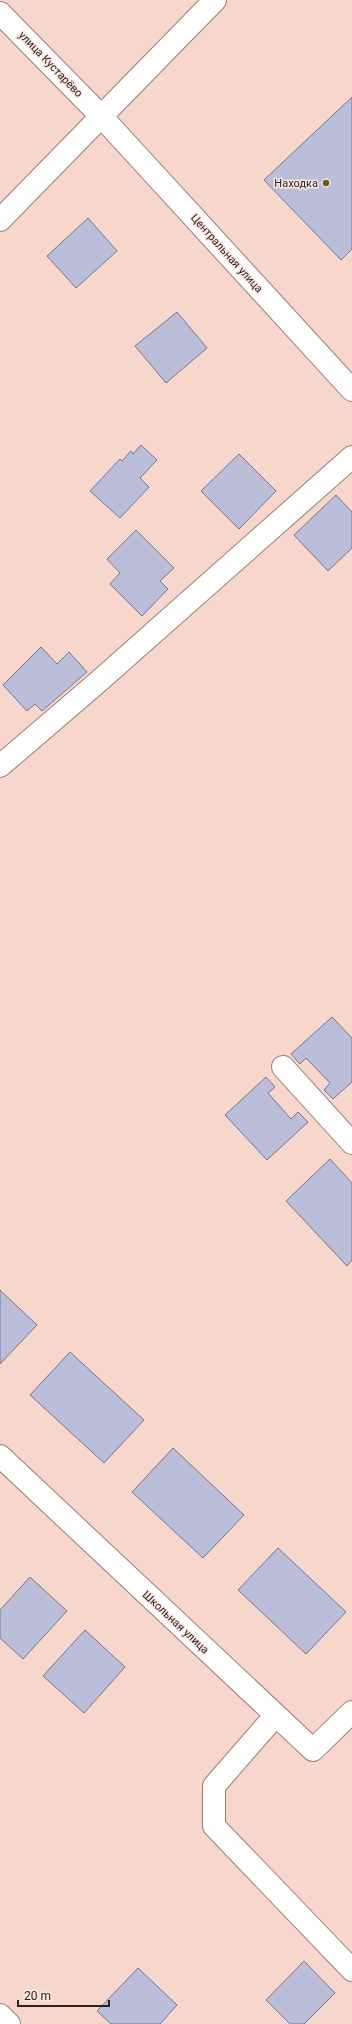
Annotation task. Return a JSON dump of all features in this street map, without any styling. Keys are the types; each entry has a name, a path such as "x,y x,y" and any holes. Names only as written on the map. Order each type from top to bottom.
{"street":[{"path":"0,220 215,0"},
{"name":"улица Кустарёво","path":"0,13 101,116"},
{"name":"Центральная улица","path":"101,116 352,390"},
{"path":"0,766 98,682 352,457"},
{"path":"282,1067 352,1142"},
{"name":"Школьная улица","path":"0,1456 275,1716 314,1750 352,1712"},
{"path":"275,1716 214,1786 214,1826 352,1970"},
{"path":"0,2015 9,2024"}],"building":[{"path":"352,97 352,249 341,260 264,180"},
{"path":"88,218 117,251 76,288 47,256"},
{"path":"177,312 207,348 166,383 135,346"},
{"path":"141,445 157,460 140,478 149,487 120,518 90,491 120,459 122,461 131,451 133,454"},
{"path":"239,454 276,491 239,529 201,491"},
{"path":"336,495 352,512 352,548 328,571 294,535"},
{"path":"136,530 174,568 160,581 168,589 142,616 110,584 120,573 107,559"},
{"path":"41,647 57,664 69,652 87,672 42,711 35,704 27,711 3,685"},
{"path":"332,1017 352,1038 352,1082 333,1099 324,1090 330,1083 306,1058 300,1064 291,1054"},
{"path":"266,1077 275,1087 268,1093 291,1119 298,1112 308,1122 267,1160 225,1115"},
{"path":"330,1159 352,1183 352,1260 347,1266 286,1201"},
{"path":"0,1290 37,1325 0,1364"},
{"path":"70,1352 144,1420 104,1463 30,1395"},
{"path":"173,1448 244,1515 203,1558 132,1492"},
{"path":"278,1548 346,1612 306,1654 238,1590"},
{"path":"30,1577 67,1611 23,1659 0,1638 0,1610"},
{"path":"85,1630 125,1667 84,1713 43,1676"},
{"path":"304,1961 335,1993 304,2024 290,2024 266,2000"},
{"path":"138,1968 177,2005 160,2024 111,2024 97,2011"}],"place":[{"name":"Находка","path":"326,183"}]}
